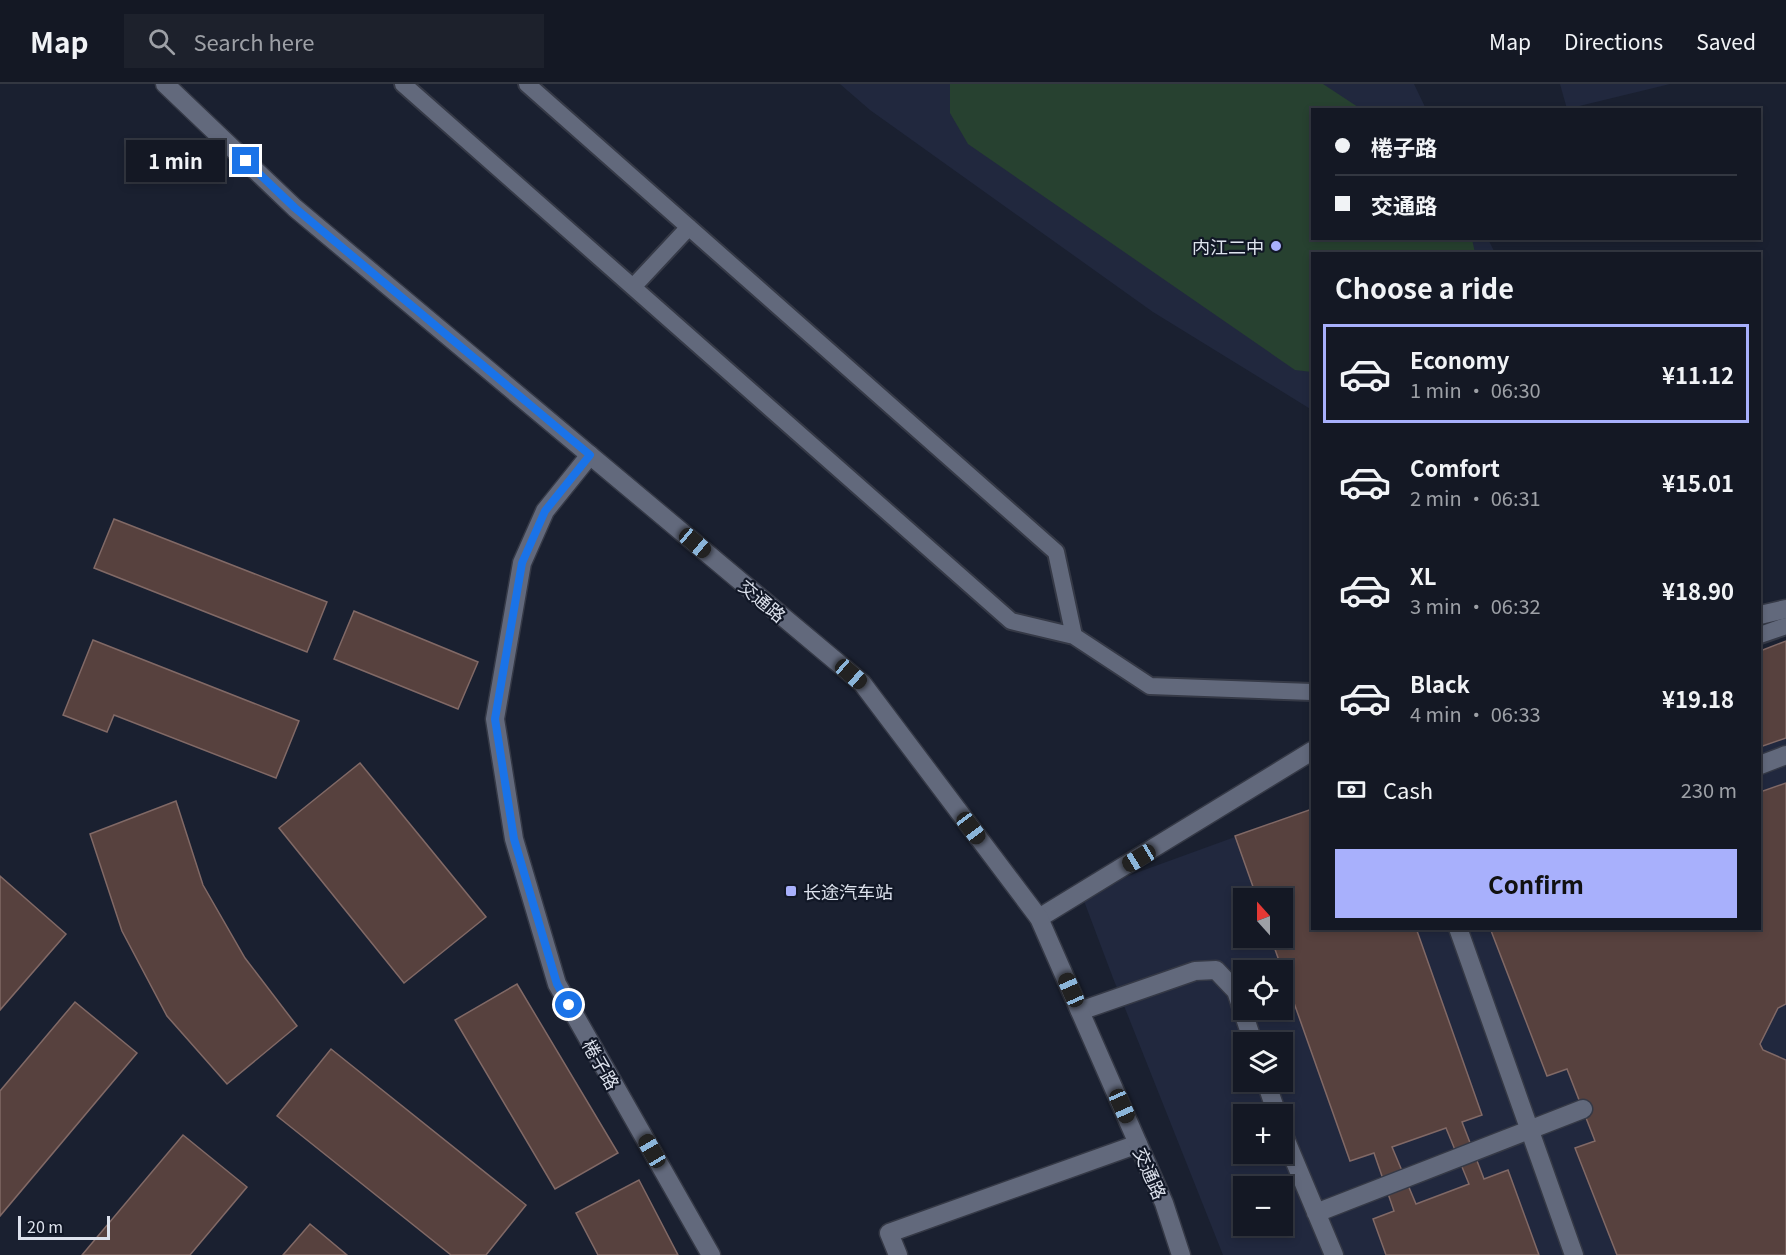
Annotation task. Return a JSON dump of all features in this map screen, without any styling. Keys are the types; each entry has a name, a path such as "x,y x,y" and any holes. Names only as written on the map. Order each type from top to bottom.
{"street":[{"name":"交通路","path":"165,84 295,208 862,683 1039,918 1164,1203 1181,1255"},
{"name":"棬子路","path":"590,455 545,511 522,563 495,719 514,839 557,984 711,1255"},
{"path":"1761,615 1786,609"},
{"path":"1039,918 1311,752"},
{"path":"1761,765 1786,755"},
{"path":"1459,930 1574,1255"},
{"path":"1080,1011 1196,971 1216,970 1236,991 1250,1032"},
{"path":"1316,1213 1529,1132 1583,1109"},
{"path":"898,1255 889,1233 1138,1144"},
{"path":"1293,1158 1334,1255"}],"lane":[{"path":"403,84 1011,621 1074,636 1150,686 1311,692"},
{"path":"527,84 1056,552 1074,636"},
{"path":"633,287 689,227"},
{"path":"1761,635 1786,626"}],"shaded area":[{"name":"内江二中","path":"840,84 1414,84 1426,108 1311,108 1311,240 1488,240 1494,252 1311,252 1311,409 1153,312 870,110"},
{"path":"1560,84 1670,84 1571,108 1567,108"},
{"path":"1786,641 1786,1255 1223,1255 1081,893 1311,809 1311,930 1761,930 1761,651"}],"green space":[{"name":"内江二中","path":"950,84 1323,84 1359,108 1311,108 1311,240 1472,240 1475,252 1311,252 1311,372 1295,370 968,144 950,113"}],"building":[{"path":"114,519 327,602 307,652 94,568"},
{"path":"354,611 478,662 458,709 334,659"},
{"path":"93,640 299,721 276,778 114,715 107,732 63,715"},
{"path":"1786,641 1786,738 1761,747 1761,651"},
{"path":"360,763 486,917 404,983 279,828"},
{"path":"1786,783 1786,1004 1778,1008 1760,1044 1763,1050 1786,1060 1786,1255 1617,1255 1575,1148 1595,1141 1567,1069 1547,1076 1491,930 1761,930 1761,792"},
{"path":"176,801 203,885 245,958 297,1026 227,1084 167,1016 122,931 90,834"},
{"path":"1311,809 1311,930 1417,930 1482,1115 1462,1122 1484,1179 1508,1170 1539,1255 1386,1255 1373,1219 1394,1211 1374,1153 1350,1161 1293,1000 1293,960 1279,960 1275,948 1293,948 1293,888 1253,888 1235,836","holes":["1446,1128 1469,1184 1416,1204 1392,1147"]},
{"path":"0,876 66,934 0,1010"},
{"path":"517,984 618,1153 555,1189 455,1020"},
{"path":"75,1002 137,1053 0,1216 0,1091"},
{"path":"331,1049 526,1205 486,1255 451,1255 277,1116"},
{"path":"183,1135 247,1187 190,1255 82,1255"},
{"path":"639,1180 678,1255 598,1255 576,1213"},
{"path":"310,1224 347,1255 283,1255"}],"place":[{"name":"内江二中","path":"1276,246"},
{"name":"长途汽车站","path":"791,891"}],"route":[{"path":"246,161 295,208 590,455 545,511 522,563 495,719 514,839 557,984 569,1005"}]}
